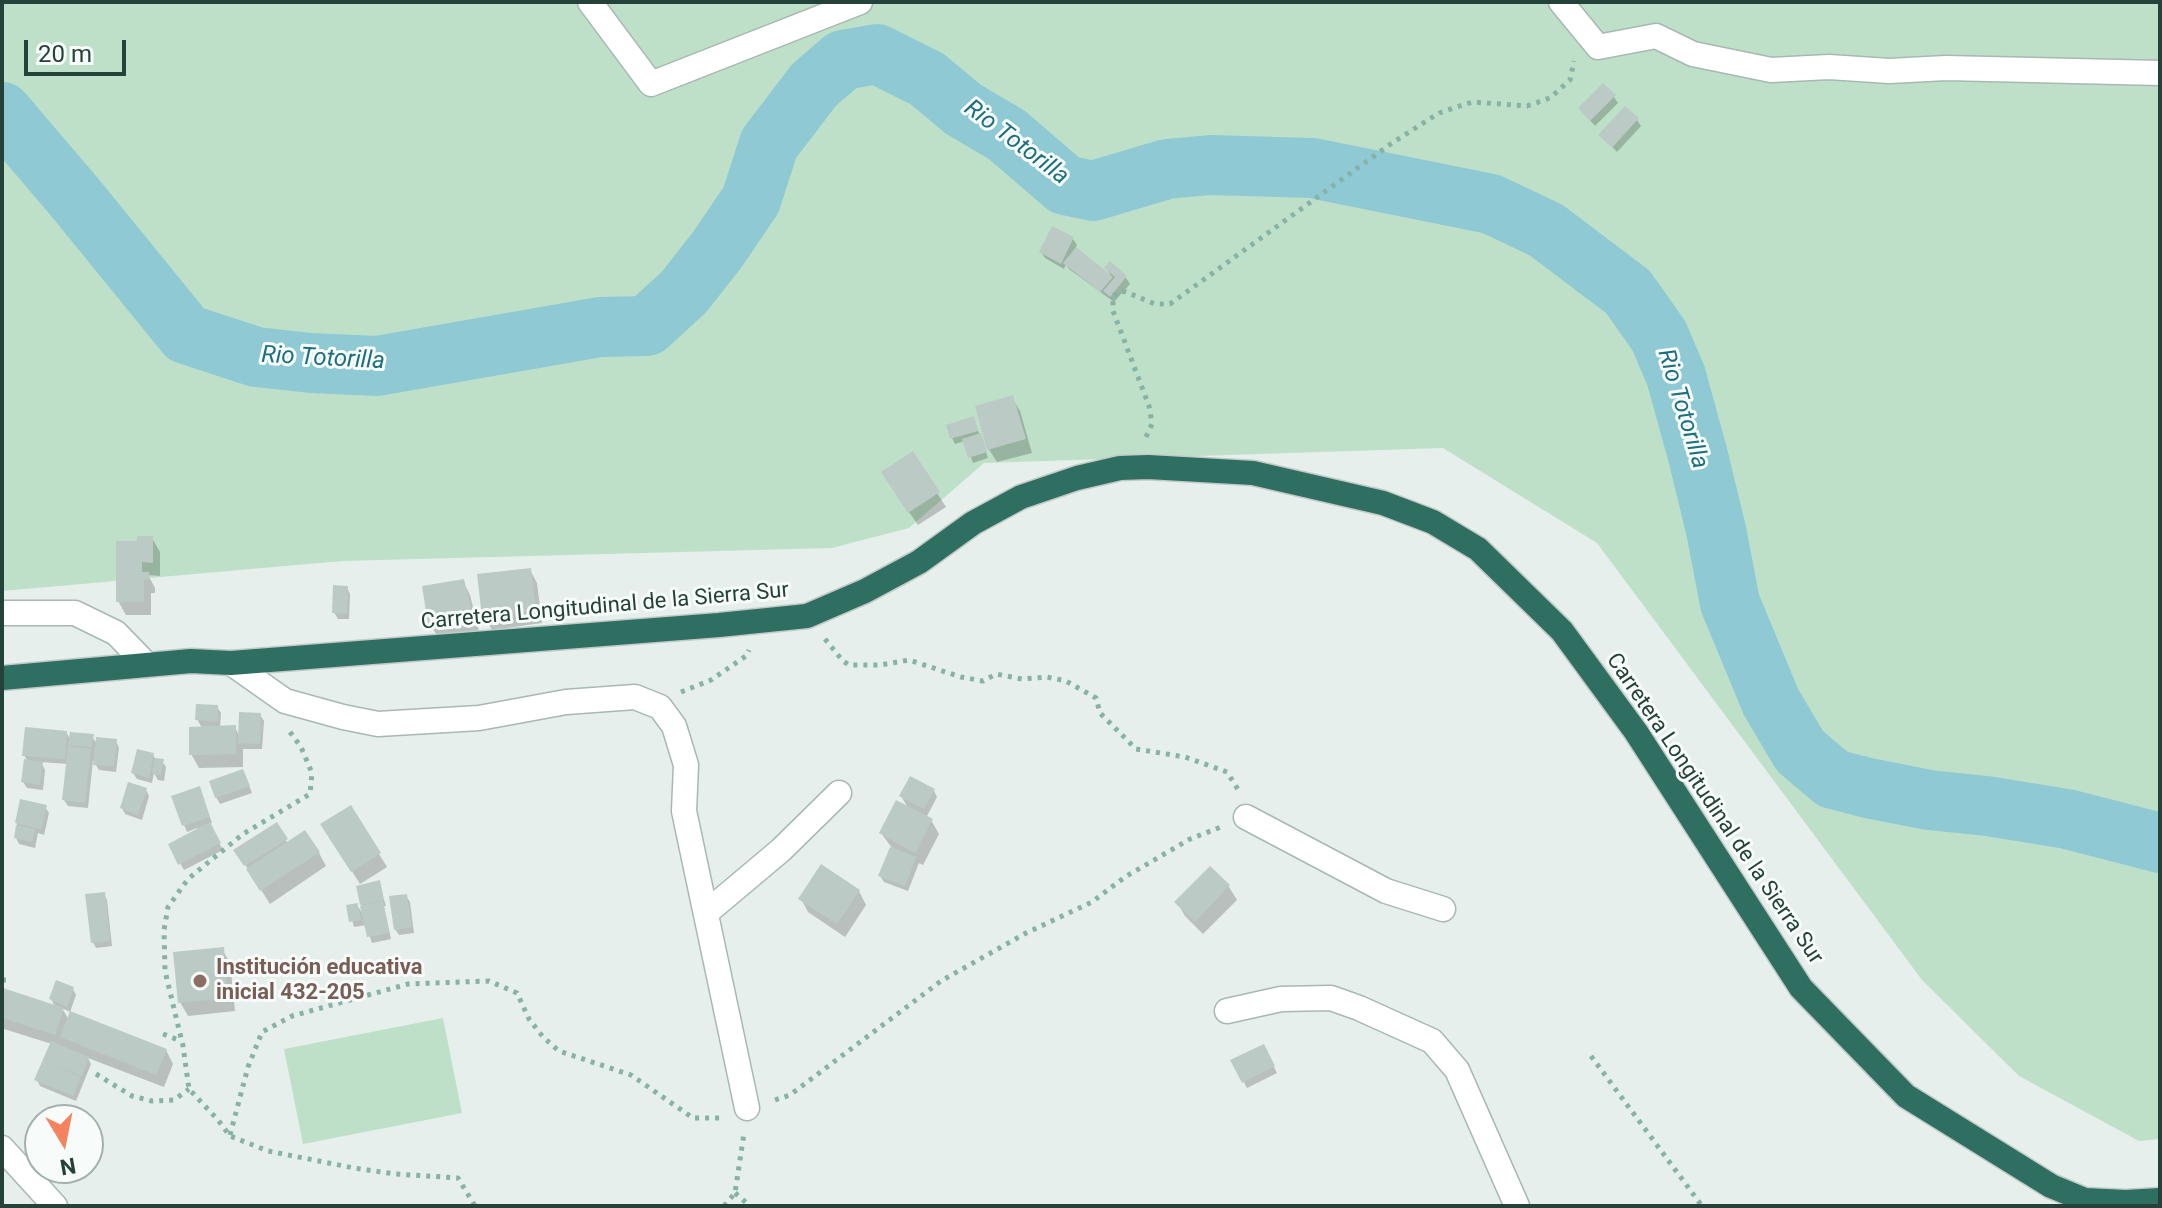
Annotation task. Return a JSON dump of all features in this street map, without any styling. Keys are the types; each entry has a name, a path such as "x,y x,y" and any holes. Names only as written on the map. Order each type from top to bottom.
{"highway":[{"name":"Carretera Longitudinal de la Sierra Sur","path":"2,678 191,661 231,663 807,616 865,591 919,562 973,523 1021,497 1077,478 1120,468 1253,473 1383,503 1433,522 1478,549 1562,631 1636,732 1801,988 1906,1096 2051,1186 2085,1200 2160,1200"}],"street":[{"path":"590,2 651,84 860,2"},
{"path":"1561,2 1598,47 1656,36 1693,54 1771,70 1829,67 1889,71 1946,68 2160,73"},
{"path":"2,613 75,613 116,633 147,665"},
{"path":"231,663 285,701 378,724 479,718 566,702 635,697 660,707 674,726 686,765 684,811 747,1108"},
{"path":"706,913 781,850 839,793"},
{"path":"1246,817 1386,891 1443,909"},
{"path":"1227,1011 1281,999 1331,998 1432,1041 1457,1070 1517,1206"},
{"path":"2,1148 55,1206"}],"path":[{"path":"1120,468 1135,446 1149,434 1152,424 1145,394 1113,311 1113,296 1120,291 1155,304 1170,304 1392,143 1439,113 1472,102 1527,106 1550,98 1570,80 1575,58 1598,47"},
{"path":"230,1136 248,1067 262,1032 292,1016 408,984 489,981 517,993 529,1019 559,1051 631,1075 693,1118 719,1118 790,1095 941,981 1026,933 1092,902 1125,877 1190,839 1246,817 1244,800 1227,772 1185,757 1136,749 1100,713 1096,698 1066,681 996,674 983,681 909,660 880,665 849,665 807,616"},
{"path":"660,707 685,689 711,680 746,656 768,618"},
{"path":"287,728 301,747 312,773 310,794 243,834 188,879 168,907 164,930 165,971 182,1041 189,1089 230,1136 268,1151 354,1168 458,1178 475,1206"},
{"path":"163,1034 182,1041"},
{"path":"1591,1056 1702,1206"},
{"path":"96,1074 132,1096 152,1101 174,1100 189,1089"},
{"path":"724,1206 735,1193 747,1108"},
{"path":"735,1193 750,1206"}],"green space":[{"path":"2,2 2160,2 2160,1139 2139,1141 2019,1076 1922,980 1597,543 1443,448 984,463 909,528 832,548 342,561 2,591"},
{"path":"443,1018 462,1113 303,1144 284,1049"}],"building":[{"path":"1603,83 1616,95 1590,121 1578,108"},
{"path":"1625,106 1639,118 1612,148 1598,135"},
{"path":"1052,226 1074,237 1061,264 1039,252"},
{"path":"1076,247 1113,277 1100,292 1063,263"},
{"path":"1110,261 1127,276 1110,297 1103,291 1115,277 1104,268"},
{"path":"1013,395 1026,439 987,450 975,406"},
{"path":"974,416 978,431 950,439 946,425"},
{"path":"981,433 987,452 968,458 962,439"},
{"path":"913,451 940,492 908,513 881,472"},
{"path":"137,536 153,536 153,563 142,562 142,572 149,572 149,579 144,580 144,602 116,602 116,541 137,541"},
{"path":"531,568 536,610 482,617 477,574"},
{"path":"464,579 473,618 428,624 422,586"},
{"path":"333,585 348,586 347,614 332,613"},
{"path":"196,704 218,705 218,722 195,720"},
{"path":"239,712 261,713 260,744 238,743"},
{"path":"236,725 236,754 189,755 189,727"},
{"path":"25,727 67,731 65,759 22,756"},
{"path":"70,732 94,734 92,747 68,745"},
{"path":"96,737 117,739 114,766 93,765"},
{"path":"68,746 91,749 85,803 62,800"},
{"path":"137,749 154,753 149,778 131,773"},
{"path":"155,758 164,759 161,775 152,774"},
{"path":"24,759 43,762 40,785 21,782"},
{"path":"243,769 250,786 215,798 209,781"},
{"path":"910,776 935,789 924,809 899,796"},
{"path":"128,782 147,788 138,815 120,808"},
{"path":"200,786 210,817 182,826 171,796"},
{"path":"20,799 47,805 41,829 15,823"},
{"path":"896,800 933,819 915,853 879,833"},
{"path":"351,805 381,853 351,872 320,824"},
{"path":"210,822 221,843 178,865 168,844"},
{"path":"277,822 288,839 244,866 233,850"},
{"path":"16,825 35,829 32,842 14,838"},
{"path":"305,830 320,852 260,891 246,869"},
{"path":"890,847 916,857 905,886 878,876"},
{"path":"821,864 860,890 837,924 798,899"},
{"path":"1210,866 1230,885 1195,922 1174,902"},
{"path":"380,880 384,900 360,905 356,886"},
{"path":"105,892 110,941 91,943 85,894"},
{"path":"407,894 412,927 394,930 389,896"},
{"path":"383,901 389,933 367,937 360,906"},
{"path":"358,903 355,906 358,906 361,920 349,922 346,905"},
{"path":"224,947 228,998 178,1003 173,952"},
{"path":"56,980 74,987 67,1007 49,999"},
{"path":"3,988 64,1008 55,1035 2,1018"},
{"path":"70,1011 167,1049 156,1075 60,1037"},
{"path":"51,1041 89,1057 82,1076 46,1062 81,1077 73,1096 34,1080"},
{"path":"1264,1044 1275,1066 1242,1083 1230,1060"}],"waterway":[{"name":"Rio Totorilla","path":"2,112 186,334 256,357 311,363 377,366 600,327 647,326 684,292 717,250 751,200 769,144 814,85 843,60 877,54 927,79 963,109 1007,135 1065,185 1093,191 1167,169 1210,165 1312,168 1491,204 1546,230 1628,292 1659,336 1676,376 1698,456 1730,603 1771,702 1800,751 1833,779 1868,788 1929,800 2067,819 2160,843"}],"place":[{"name":"Institución educativa inicial 432-205","path":"200,981"}]}
